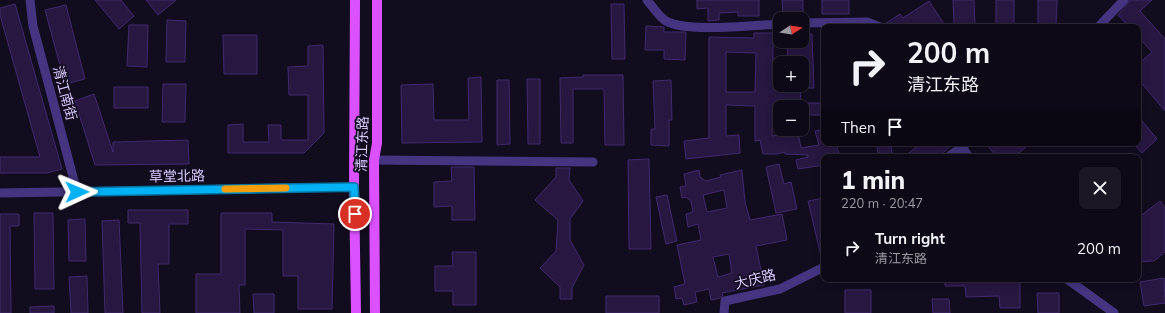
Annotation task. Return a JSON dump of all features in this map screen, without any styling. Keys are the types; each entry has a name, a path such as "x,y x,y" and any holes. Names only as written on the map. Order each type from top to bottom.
{"main road":[{"name":"清江东路","path":"356,0 354,187 356,313"},
{"name":"清江东路","path":"375,313 374,160 377,143 376,0"}],"street":[{"name":"清江南街","path":"30,0 33,26 77,192"},
{"path":"647,0 665,21 681,26 706,27 773,24"},
{"path":"1101,24 1124,0"},
{"path":"809,23 867,22 872,24"},
{"path":"951,154 960,146"},
{"path":"374,160 593,162"},
{"name":"草堂北路","path":"0,194 354,187"},
{"name":"大庆路","path":"724,313 725,301 780,289 821,268"},
{"path":"1071,282 1114,313"}],"building":[{"path":"95,0 121,0 134,16 119,29"},
{"path":"146,0 176,0 158,15"},
{"path":"697,0 759,0 759,16 738,16 738,12 719,13 719,20 708,21 708,8 697,9"},
{"path":"782,0 803,0 803,12 783,12"},
{"path":"822,0 849,0 849,14 822,14"},
{"path":"953,0 974,0 975,24 954,24"},
{"path":"996,0 1014,0 1014,24 996,24"},
{"path":"1038,0 1057,0 1056,24 1038,24"},
{"path":"1130,0 1152,0 1140,11 1165,39 1165,111 1141,83 1141,61 1152,52 1141,40 1141,24 1126,24 1118,15"},
{"path":"929,1 944,24 885,24 900,14 903,18"},
{"path":"15,4 62,169 47,173 0,173 0,157 40,157 0,15 0,8"},
{"path":"611,4 624,4 625,59 612,59"},
{"path":"66,5 85,79 65,84 45,10"},
{"path":"167,20 186,21 185,62 166,62"},
{"path":"129,25 148,25 147,67 127,66"},
{"path":"646,26 664,27 664,32 686,32 685,60 664,59 664,50 645,50"},
{"path":"754,33 773,33 773,92 800,92 801,100 773,100 772,136 799,136 801,148 819,145 815,131 821,130 821,146 837,146 839,154 821,154 821,165 798,169 796,160 808,157 808,155 785,154 785,152 777,154 763,154 760,140 755,141 755,106 726,105 726,136 739,135 740,153 686,159 684,141 709,138 709,37 754,38","holes":["726,52 756,53 755,92 726,92"]},
{"path":"809,34 812,34 814,88 809,88 809,56 788,56 787,48 809,48"},
{"path":"223,35 257,35 257,74 224,74"},
{"path":"323,45 324,133 304,153 228,153 228,125 243,124 243,142 269,142 268,125 281,125 281,140 308,140 308,95 289,95 288,67 308,66 308,46"},
{"path":"583,75 623,75 624,145 605,145 604,89 573,89 573,143 561,143 560,78 583,77"},
{"path":"481,77 482,142 402,143 401,85 433,84 434,120 469,120 468,78"},
{"path":"527,79 540,79 540,144 528,144"},
{"path":"497,80 509,80 510,144 497,145"},
{"path":"671,80 672,120 669,120 669,146 651,145 651,129 655,129 653,81"},
{"path":"163,84 186,84 185,122 162,122"},
{"path":"114,87 148,87 148,108 114,108"},
{"path":"94,94 113,152 113,142 188,140 189,164 95,165 75,101"},
{"path":"809,103 821,103 821,115 809,115"},
{"path":"1141,120 1157,139 1142,153 1136,146 1141,146"},
{"path":"877,146 891,146 892,154 878,154"},
{"path":"917,146 951,146 941,154 908,154"},
{"path":"988,146 1027,146 1018,154 994,154"},
{"path":"649,159 651,249 629,249 628,160"},
{"path":"779,164 784,184 791,182 797,209 776,213 766,167"},
{"path":"451,167 474,167 475,220 452,220 452,206 434,207 434,182 452,181"},
{"path":"556,168 570,168 569,180 583,201 570,219 570,240 584,265 572,288 572,299 560,299 560,287 540,268 556,251 558,220 535,200 556,177"},
{"path":"699,170 700,177 706,181 721,177 720,175 742,170 745,202 750,220 782,214 787,240 756,246 764,285 722,293 723,296 720,298 711,300 709,289 695,292 697,302 684,305 682,298 676,299 674,287 685,284 677,245 701,240 698,224 688,227 686,214 693,212 691,201 686,197 682,198 680,187 686,186 684,174","holes":["724,190 727,208 707,212 703,195","729,254 732,273 718,277 713,257"]},
{"path":"667,195 677,241 666,244 656,197"},
{"path":"821,199 821,256 808,201"},
{"path":"1160,201 1165,208 1165,252 1154,261 1141,262 1141,216"},
{"path":"128,210 188,210 188,224 169,224 169,264 158,264 160,313 142,313 140,223 128,223"},
{"path":"34,213 53,213 54,289 35,289"},
{"path":"221,213 272,213 272,222 334,224 332,309 298,309 298,276 283,276 283,230 245,229 245,285 239,285 240,313 196,313 196,274 221,274"},
{"path":"0,214 19,214 19,226 10,226 11,313 0,313"},
{"path":"85,219 86,261 69,261 68,220"},
{"path":"119,220 123,313 105,313 102,221"},
{"path":"452,252 476,252 476,305 453,305 453,291 435,291 435,266 453,266"},
{"path":"87,276 88,313 71,313 69,277"},
{"path":"1164,278 1165,303 1144,306 1141,282"},
{"path":"945,282 1020,282 1020,308 1000,308 999,296 966,297 965,286 945,286"},
{"path":"845,290 871,290 871,313 845,313"},
{"path":"1037,293 1059,293 1059,313 1038,313"},
{"path":"253,294 274,294 274,313 254,313"},
{"path":"606,296 659,296 659,313 606,313"},
{"path":"932,299 949,299 950,313 933,313"},
{"path":"54,306 54,313 30,313 30,307"}],"slow traffic":[{"path":"225,189 286,188"}],"route":[{"path":"77,192 354,187 355,214"}]}
